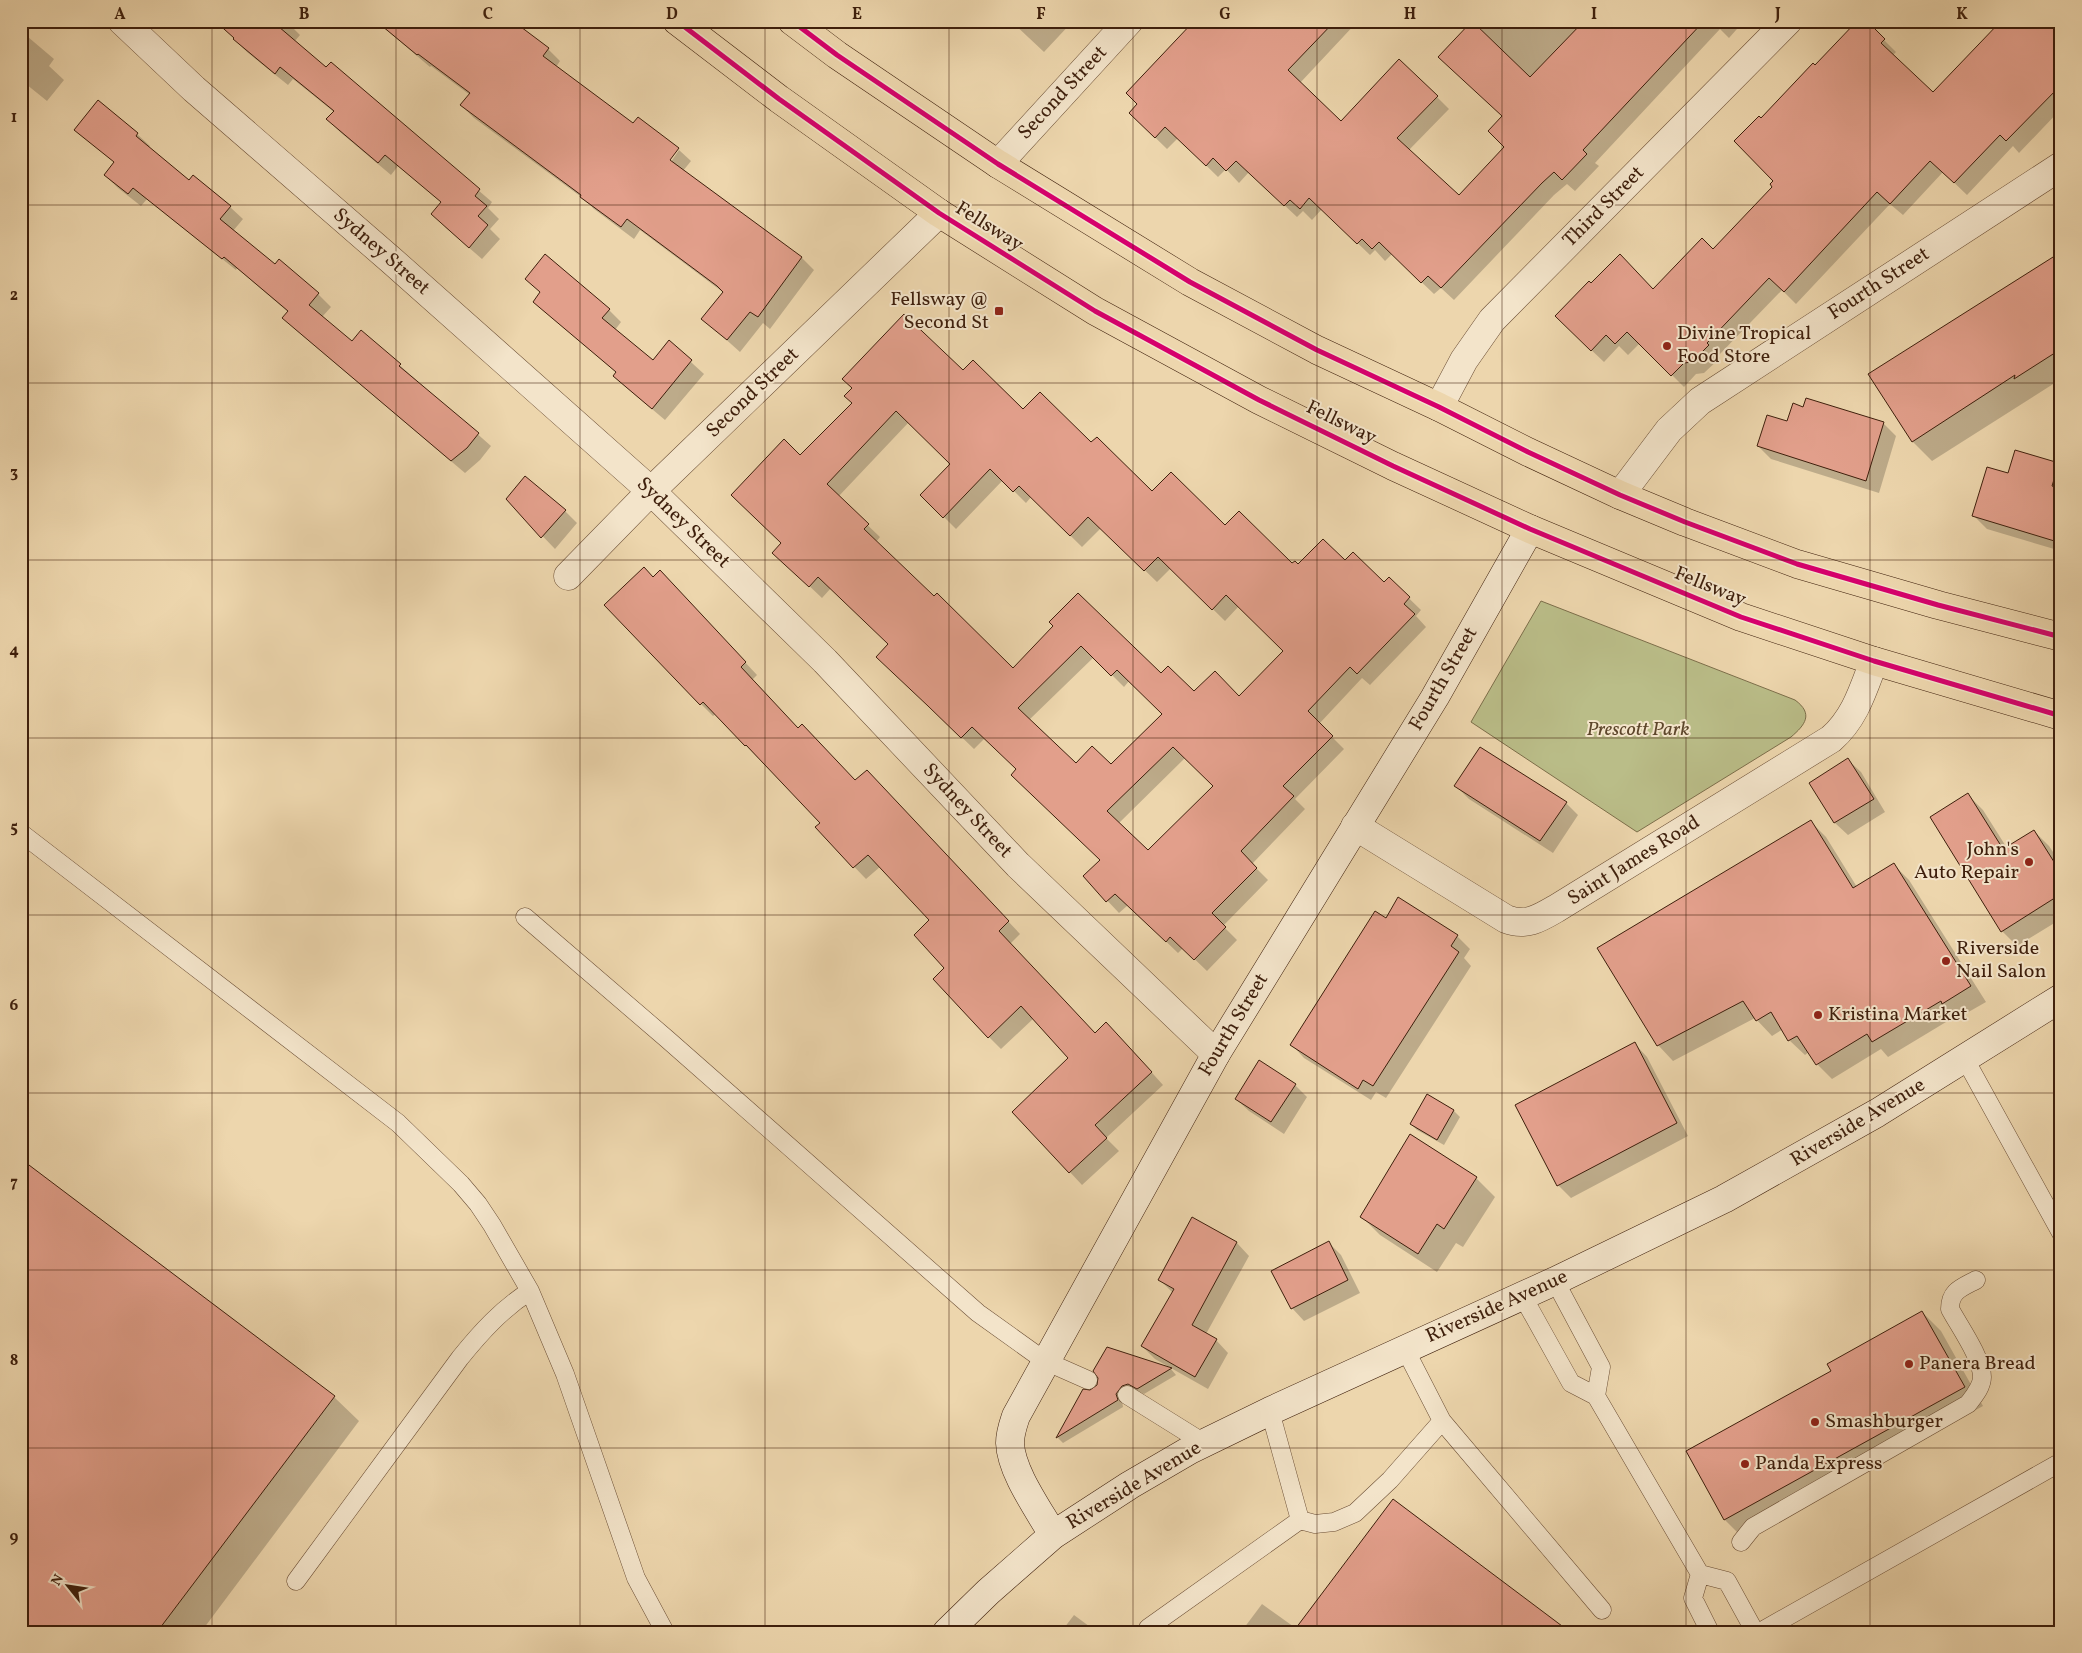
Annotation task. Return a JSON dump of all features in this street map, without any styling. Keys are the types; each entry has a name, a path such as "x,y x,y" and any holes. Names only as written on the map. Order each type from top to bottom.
{"main road":[{"name":"Fellsway","path":"677,21 779,100 940,213 1095,311 1259,400 1393,466 1530,529 1741,617 1874,661 2061,716"},
{"path":"792,21 837,55 998,164 1190,282 1317,350 1440,407 1528,452 1620,495 1797,564 1938,605 2061,637"}],"street":[{"name":"Sydney Street","path":"122,21 194,89 652,491 825,661 1018,865 1216,1054"},
{"name":"Second Street","path":"998,164 1129,21"},
{"name":"Third Street","path":"1440,407 1464,360 1492,320 1788,21"},
{"name":"Fourth Street","path":"1620,495 1669,430 1700,401 2061,166"},
{"name":"Second Street","path":"568,576 652,491 940,213"},
{"name":"Fourth Street","path":"1053,1535 1020,1477 1010,1445 1016,1416 1216,1054 1435,697 1530,529"},
{"name":"Saint James Road","path":"1355,826 1506,919 1519,923 1538,919 1831,739 1846,724 1858,705 1874,661"},
{"name":"Riverside Avenue","path":"947,1632 988,1592 1053,1535 1130,1485 1204,1443 1405,1348 1555,1281 1666,1228 1787,1165 1965,1059 2061,998"}],"lane":[{"path":"21,833 398,1124 461,1184 478,1204 492,1224 530,1291 565,1374 636,1578 664,1632"},
{"path":"525,917 668,1039 978,1313 1045,1362 1088,1380"},
{"path":"1965,1059 2061,1233"},
{"path":"1741,1542 1753,1526 1968,1404 1977,1392 1982,1377 1979,1363 1950,1309 1950,1300 1955,1291 1976,1280"},
{"path":"1555,1281 1601,1368 1596,1396"},
{"path":"296,1581 460,1358 484,1329 508,1305 530,1291"},
{"path":"1522,1295 1571,1384 1596,1396 1700,1574 1727,1581 1755,1632"},
{"path":"1405,1348 1442,1421 1602,1610"},
{"path":"1127,1395 1204,1443"},
{"path":"1270,1411 1300,1520"},
{"path":"1300,1520 1315,1524 1334,1522 1356,1513 1390,1480 1442,1421"},
{"path":"1760,1632 2061,1462"},
{"path":"1148,1628 1300,1520"},
{"path":"1700,1574 1693,1598 1710,1632"}],"green space":[{"name":"Prescott Park","path":"1541,601 1795,700 1801,705 1806,715 1803,724 1791,737 1637,832 1471,722"}],"building":[{"path":"215,21 272,21 326,67 331,62 480,189 475,196 487,206 478,216 488,225 469,248 431,214 441,202 385,155 378,163 326,119 334,111 280,67 275,74 233,39"},
{"path":"376,21 513,21 549,48 543,56 633,123 638,117 679,148 670,160 802,257 758,317 750,312 727,340 701,319 723,292 717,286 627,219 621,227 460,105 470,93 417,55"},
{"path":"1194,21 1335,21 1288,70 1341,121 1399,59 1438,96 1397,138 1459,195 1504,147 1488,131 1502,116 1438,57 1472,21 1530,77 1584,21 1704,21 1583,150 1587,154 1562,180 1554,172 1441,288 1428,276 1421,283 1379,242 1372,249 1362,239 1357,244 1309,198 1300,209 1290,200 1284,206 1236,161 1226,171 1213,158 1206,166 1165,127 1155,138 1129,113 1137,104 1126,93"},
{"path":"1857,21 1867,21 1885,39 1881,43 1933,92 2001,21 2061,21 2061,85 2006,141 2000,135 1954,183 1930,161 1890,204 1877,192 1784,292 1769,278 1707,343 1709,345 1692,362 1684,363 1671,376 1627,332 1615,344 1606,335 1591,351 1555,316 1589,281 1591,283 1620,254 1653,289 1702,238 1713,249 1772,187 1770,184 1773,181 1734,141 1759,116 1761,118 1813,63 1815,65"},
{"path":"98,100 138,133 136,136 189,180 193,175 231,206 220,219 275,264 279,259 319,293 309,305 352,341 361,330 401,364 399,366 479,433 467,448 451,461 282,318 288,311 224,257 222,259 133,188 128,194 104,175 114,162 74,130"},
{"path":"2061,252 2061,349 2014,379 2015,375 1912,442 1868,374"},
{"path":"545,254 610,309 602,318 653,360 669,340 692,360 652,409 613,376 616,372 533,302 540,292 525,279"},
{"path":"904,314 963,370 973,360 1023,409 1040,392 1091,442 1097,437 1152,491 1171,472 1225,525 1239,511 1292,563 1295,561 1298,564 1323,539 1345,560 1353,552 1384,582 1389,577 1410,597 1404,604 1415,614 1357,674 1350,667 1308,711 1333,736 1283,786 1294,796 1241,851 1257,868 1212,913 1226,927 1194,960 1170,937 1166,942 1115,894 1106,902 1083,876 1100,860 1011,775 1016,769 972,727 961,738 876,657 888,644 818,577 809,587 772,553 781,543 731,495 784,439 800,455 852,403 844,396 852,388 842,379","holes":["896,411 950,464 920,495 943,518 990,469 1013,492 1019,486 1070,536 1088,517 1144,571 1158,557 1212,610 1226,595 1283,651 1239,696 1215,671 1194,691 1168,666 1161,673 1078,593 1049,622 1053,626 1013,668 937,593 934,596 864,529 869,524 827,484","1081,646 1111,676 1117,670 1162,714 1111,764 1092,746 1076,763 1018,708","1173,747 1213,786 1148,850 1107,811"]},
{"path":"1806,398 1884,422 1866,481 1757,446 1767,415 1787,421 1793,403 1803,407"},
{"path":"2015,450 2059,463 2052,486 2061,489 2061,543 1972,516 1987,467 2008,473"},
{"path":"525,476 566,510 541,538 506,499"},
{"path":"644,567 653,577 660,570 746,662 741,667 798,728 802,724 855,780 867,770 1009,921 999,931 1095,1033 1106,1022 1152,1072 1095,1125 1107,1138 1069,1173 1012,1112 1068,1058 1021,1006 988,1038 933,979 944,968 914,935 929,920 868,855 853,868 815,827 820,823 746,745 703,702 700,705 604,605"},
{"path":"1480,747 1567,802 1540,841 1454,786"},
{"path":"1848,758 1874,799 1834,823 1809,783"},
{"path":"1968,793 2003,849 2034,830 2061,873 2061,894 2001,932 1930,817"},
{"path":"1811,820 1853,888 1894,863 1971,986 1942,1004 1941,1001 1872,1042 1867,1034 1816,1065 1797,1036 1788,1041 1771,1012 1756,1021 1743,1001 1657,1046 1597,948"},
{"path":"1398,897 1458,935 1451,946 1459,952 1373,1086 1363,1080 1358,1089 1290,1045 1375,911 1386,918"},
{"path":"1635,1042 1677,1123 1557,1186 1515,1105"},
{"path":"1259,1060 1296,1084 1271,1122 1235,1099"},
{"path":"1427,1094 1454,1110 1437,1140 1410,1124"},
{"path":"1410,1134 1477,1177 1444,1229 1437,1224 1418,1254 1360,1217"},
{"path":"21,1159 335,1396 157,1632 21,1632"},
{"path":"1192,1217 1237,1242 1192,1325 1217,1339 1195,1377 1141,1346 1174,1289 1158,1280"},
{"path":"1329,1241 1348,1280 1291,1309 1271,1271"},
{"path":"1922,1311 1965,1387 1724,1520 1686,1451 1831,1371 1827,1364"},
{"path":"1107,1347 1172,1368 1137,1389 1128,1384 1122,1386 1116,1394 1118,1400 1056,1438 1083,1389 1090,1390 1097,1385 1098,1378 1093,1371"},
{"path":"1393,1499 1570,1632 1293,1632"}],"cycle path":[{"path":"677,21 779,99 939,213 1095,311 1259,400 1393,466 1530,529 1741,617 1874,661 2061,716"},
{"path":"792,21 837,55 998,164 1190,282 1317,350 1439,407 1528,452 1620,495 1685,522 1797,564 1938,605 2061,637"}],"place":[{"name":"Fellsway @ Second St","path":"999,311"},
{"name":"Divine Tropical Food Store","path":"1667,346"},
{"name":"John's Auto Repair","path":"2029,862"},
{"name":"Riverside Nail Salon","path":"1946,961"},
{"name":"Kristina Market","path":"1818,1015"},
{"name":"Panera Bread","path":"1909,1364"},
{"name":"Smashburger","path":"1815,1422"},
{"name":"Panda Express","path":"1745,1464"}]}
